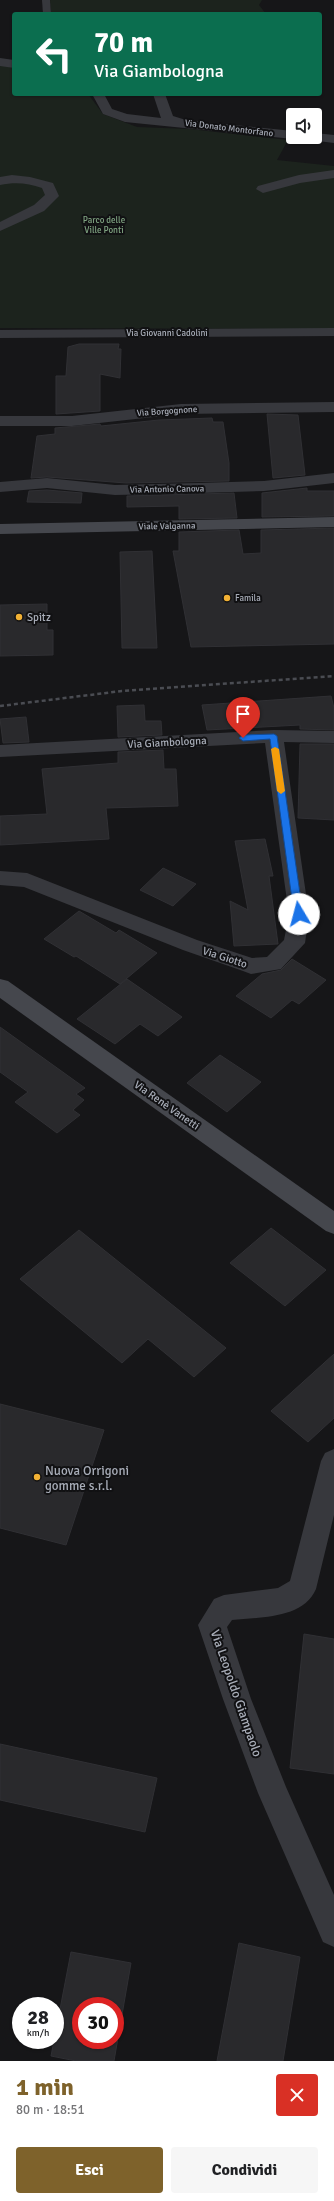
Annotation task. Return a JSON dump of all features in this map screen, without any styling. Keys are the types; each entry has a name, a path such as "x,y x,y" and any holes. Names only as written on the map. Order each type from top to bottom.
{"street":[{"path":"0,62 12,64"},
{"path":"99,96 107,111 125,118 184,124"},
{"name":"Via Donato Montorfano","path":"160,96 167,118 184,124 286,134"},
{"path":"322,138 334,139"},
{"path":"263,189 299,179 334,174"},
{"path":"0,181 15,178 31,179 48,186 52,196 39,208 0,227"},
{"name":"Via Giovanni Cadolini","path":"0,334 334,332"},
{"name":"Via Borgognone","path":"0,421 72,421 181,409 334,407"},
{"name":"Via Antonio Canova","path":"0,487 47,483 115,490 198,488 264,486 334,478"},
{"name":"Viale Valganna","path":"0,529 334,522"},
{"name":"Via Giambologna","path":"0,751 274,736 334,737"},
{"name":"Via Giotto","path":"0,878 28,880 190,945 251,966 273,964 294,943 299,914 274,736"},
{"name":"Via Renè Vanetti","path":"0,987 334,1224"},
{"name":"Via Leopoldo Giampaolo","path":"334,1461 302,1589 283,1601 224,1608 212,1625 237,1699 273,1793 334,1931"}],"lane":[{"path":"46,0 47,12"}],"green space":[{"path":"50,0 262,0 259,5 264,12 51,12"},
{"name":"Parco delle Ville Ponti","path":"0,65 12,68 12,96 90,96 103,114 137,127 190,129 286,140 286,144 277,160 334,166 334,329 0,328"}],"building":[{"path":"79,344 119,344 118,349 121,349 120,378 100,374 100,411 56,414 56,376 66,376 68,347"},
{"path":"267,414 298,415 305,475 273,478"},
{"path":"212,418 213,422 223,422 229,463 229,481 126,483 47,477 31,478 37,436 55,434 55,428 100,424 101,426 159,420"},
{"path":"307,488 307,491 334,491 334,516 262,517 262,493"},
{"path":"47,490 82,493 81,503 27,502 29,491"},
{"path":"234,493 237,518 179,519 179,506 127,507 127,496"},
{"name":"Famila","path":"334,528 334,644 191,647 173,551 179,551 179,532 239,530 243,554 261,553 261,530"},
{"path":"152,551 157,648 122,648 120,552"},
{"path":"47,604 47,630 53,630 53,655 0,656 0,605"},
{"path":"331,696 334,708 334,730 300,729 300,725 207,730 202,705"},
{"path":"144,705 145,721 161,721 162,735 118,737 117,706"},
{"path":"26,717 29,742 3,743 0,719"},
{"path":"300,744 334,744 334,820 298,818"},
{"path":"163,750 164,769 176,769 178,806 106,808 109,839 0,845 0,816 47,814 42,769 118,763 118,752"},
{"path":"265,839 273,876 269,876 278,944 234,946 230,901 248,910 235,841"},
{"path":"163,868 196,884 173,906 140,890"},
{"path":"79,911 116,933 119,930 157,953 120,984 76,956 74,957 44,939"},
{"path":"292,959 326,980 299,1004 292,1000 271,1018 236,996 262,974 281,970"},
{"path":"127,979 182,1017 158,1036 140,1024 115,1044 77,1019"},
{"path":"0,1027 85,1088 76,1094 84,1100 73,1110 80,1115 57,1133 15,1102 28,1092 0,1072"},
{"path":"220,1055 261,1082 227,1112 187,1083"},
{"path":"271,1228 326,1270 285,1306 230,1263"},
{"path":"79,1230 226,1348 194,1377 148,1339 122,1363 20,1279"},
{"path":"334,1354 334,1418 308,1442 271,1411"},
{"path":"0,1404 104,1430 66,1545 0,1528"},
{"path":"304,1634 334,1639 334,1774 290,1768"},
{"path":"0,1744 157,1778 145,1832 0,1800"},
{"path":"239,1943 300,1957 283,2061 217,2061"},
{"path":"71,1952 131,1963 124,2003 124,1997 72,1997 72,2049 116,2049 114,2061 76,2061 51,2056 52,2049 64,2049 64,1997 62,1997"}],"railway":[{"path":"0,706 122,691 334,676"}],"slow traffic":[{"path":"275,749 281,791"}],"place":[{"name":"Famila","path":"227,598"},
{"name":"Spitz","path":"19,617"},
{"name":"Nuova Orrigoni gomme s.r.l.","path":"37,1477"}],"route":[{"path":"243,738 274,736 299,914"}]}
